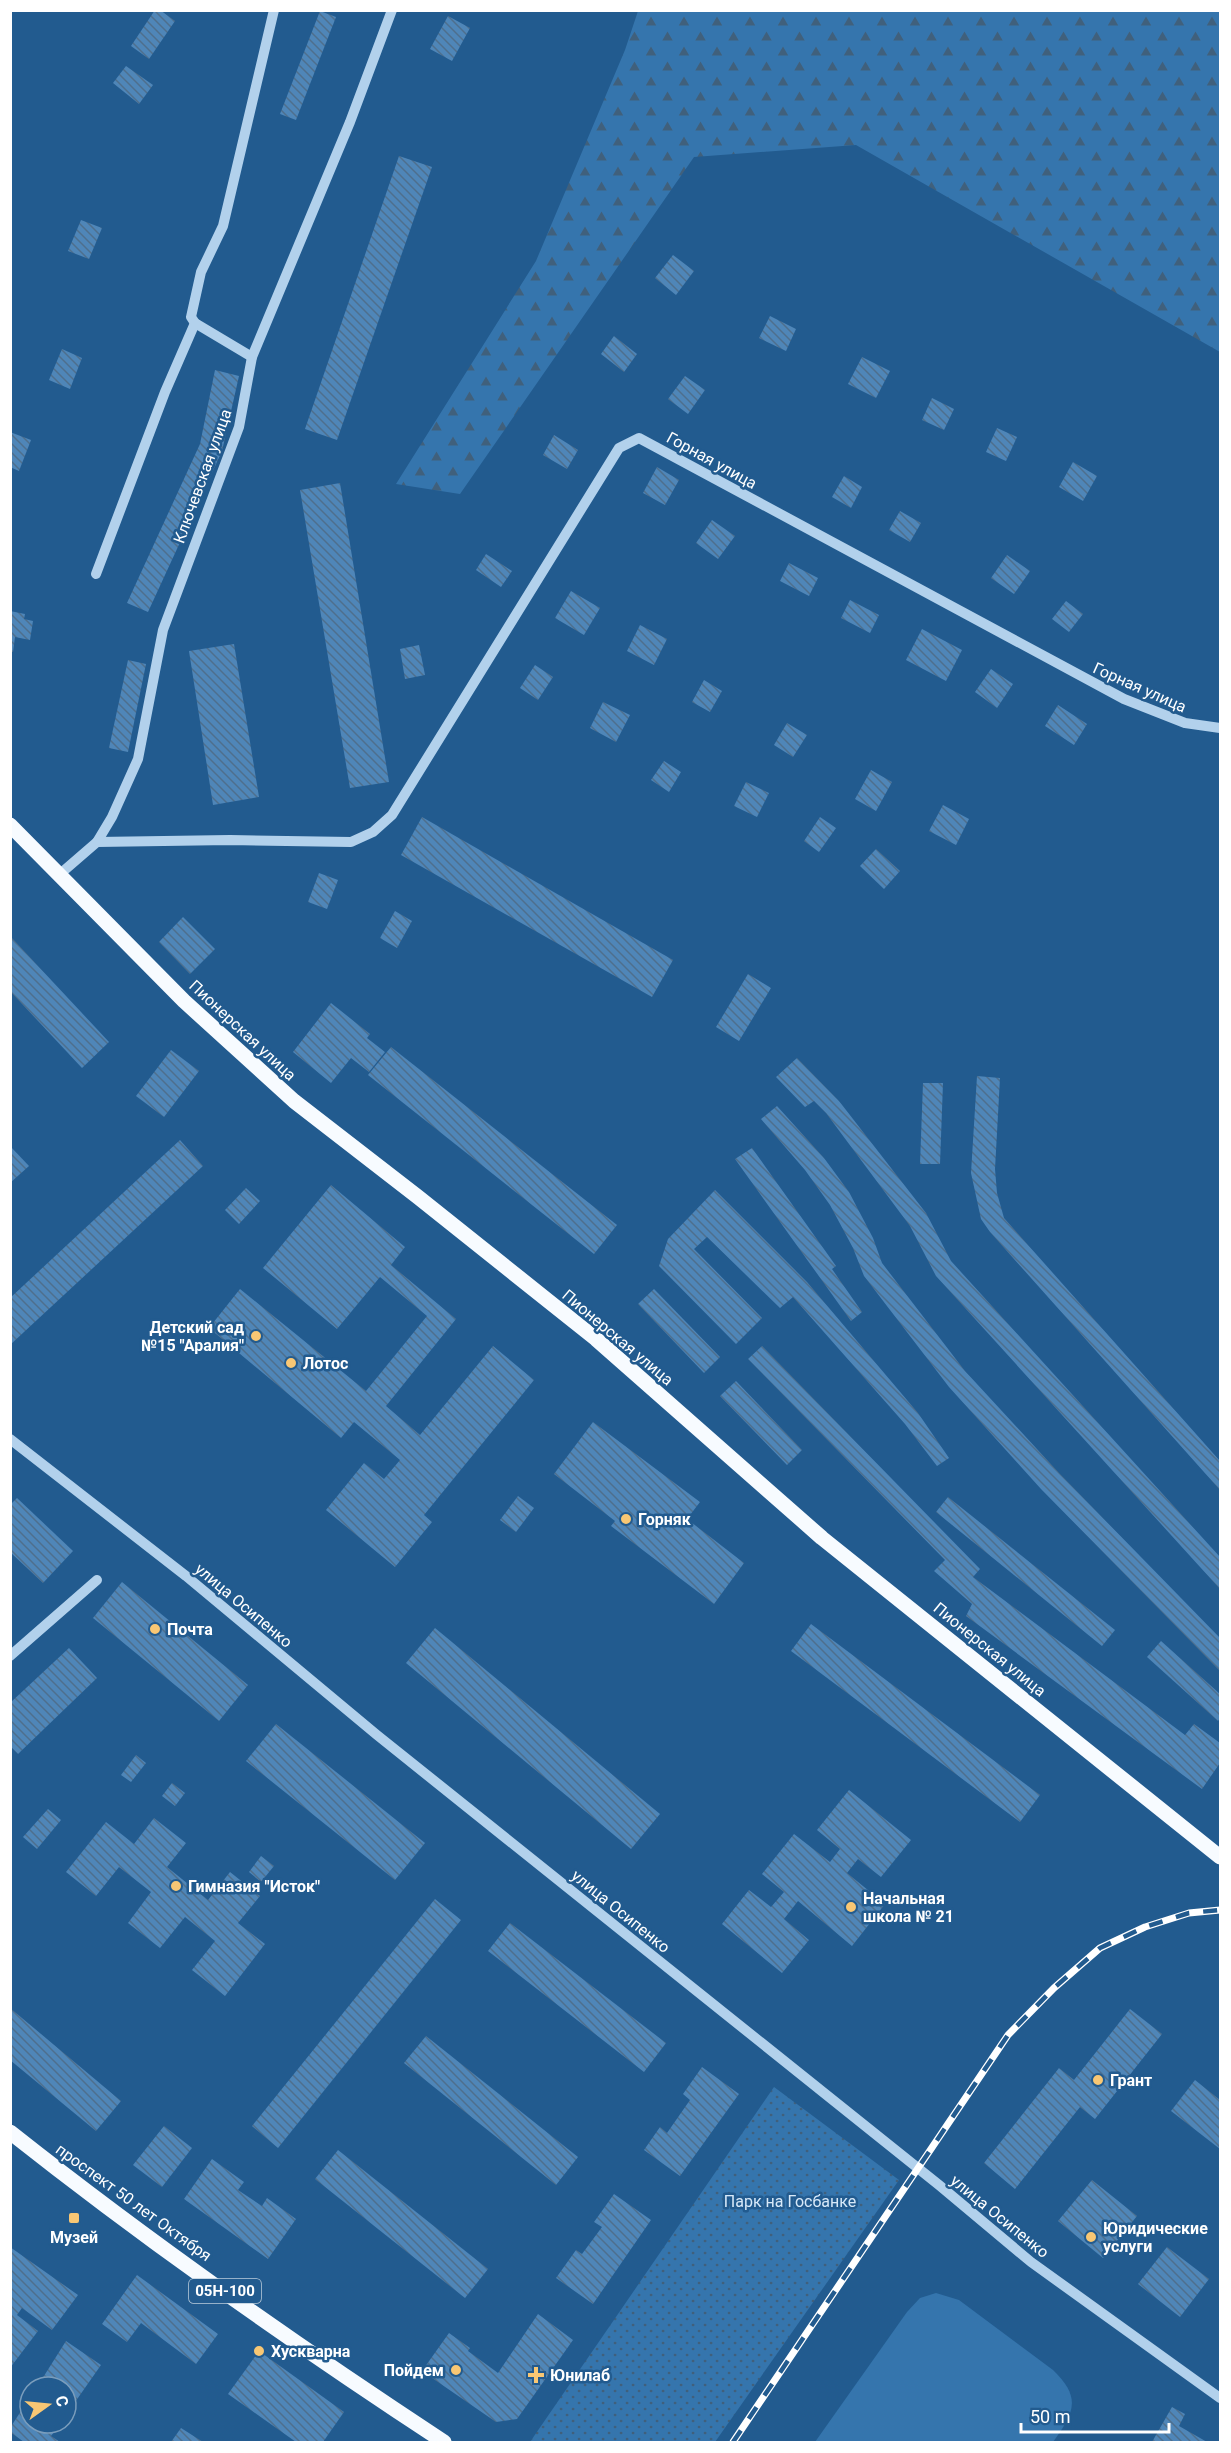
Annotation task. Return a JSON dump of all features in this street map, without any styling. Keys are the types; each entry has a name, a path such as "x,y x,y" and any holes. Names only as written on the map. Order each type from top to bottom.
{"main road":[{"name":"Пионерская улица","path":"10,825 184,1001 294,1101 596,1340 822,1538 1221,1857"},
{"name":"проспект 50 лет Октября","path":"10,2132 152,2239 380,2401 444,2442"}],"street":[{"path":"252,357 195,323 191,317 201,272 223,226 274,10"},
{"name":"Ключевская улица","path":"60,874 96,842 112,817 138,759 163,630 238,427 252,357 350,122 392,10"},
{"path":"96,574 165,392 195,323"},
{"name":"Горная улица","path":"96,842 230,840 351,842 373,832 392,815 619,448 639,438 1124,699 1185,723 1221,728"},
{"name":"улица Осипенко","path":"10,1439 186,1576 377,1735 939,2185 1031,2262 1221,2398"},
{"path":"10,1656 97,1580"}],"green space":[{"path":"638,11 1220,11 1220,352 856,145 694,157 460,494 396,484 536,261 625,50"},
{"name":"Парк на Госбанке","path":"774,2087 899,2180 715,2442 530,2442"},
{"path":"936,2293 959,2300 1053,2370 1062,2380 1068,2389 1072,2406 1066,2422 1053,2442 815,2442 907,2312 920,2298"}],"building":[{"path":"155,10 160,10 175,21 149,59 131,46"},
{"path":"320,11 336,17 296,120 280,114"},
{"path":"448,16 470,28 452,61 430,49"},
{"path":"126,66 153,85 139,104 113,83"},
{"path":"399,156 432,167 337,440 305,429"},
{"path":"81,220 102,228 89,259 68,251"},
{"path":"673,255 694,271 676,295 655,278"},
{"path":"770,316 796,329 786,351 759,338"},
{"path":"614,336 637,354 624,372 601,354"},
{"path":"62,349 82,358 70,389 49,380"},
{"path":"862,357 890,371 876,398 848,384"},
{"path":"215,370 239,376 222,451 148,612 127,603 200,444"},
{"path":"685,376 705,390 688,414 668,399"},
{"path":"932,398 954,409 944,430 922,420"},
{"path":"997,428 1017,437 1006,461 986,452"},
{"path":"10,432 31,440 19,471 10,467"},
{"path":"554,435 578,450 567,469 543,455"},
{"path":"1073,462 1097,476 1083,501 1059,487"},
{"path":"657,467 679,480 665,505 643,493"},
{"path":"844,476 862,487 851,508 832,497"},
{"path":"340,483 389,782 350,788 300,490"},
{"path":"900,511 921,523 910,542 889,530"},
{"path":"712,520 735,536 718,559 696,543"},
{"path":"486,554 512,571 501,587 476,570"},
{"path":"1007,555 1030,571 1014,594 991,578"},
{"path":"789,563 818,578 809,596 780,581"},
{"path":"571,591 600,608 584,635 555,618"},
{"path":"850,600 879,615 870,633 841,618"},
{"path":"1066,601 1083,614 1069,632 1052,619"},
{"path":"10,611 25,614 24,619 33,621 30,640 15,637 13,652 10,652"},
{"path":"640,625 667,639 654,665 627,651"},
{"path":"922,629 962,650 946,681 906,660"},
{"path":"234,644 259,797 213,805 189,651"},
{"path":"419,645 425,675 405,679 400,649"},
{"path":"128,660 146,664 128,752 109,748"},
{"path":"535,665 553,677 538,700 520,688"},
{"path":"991,669 1013,684 997,708 975,692"},
{"path":"704,680 722,691 710,712 692,702"},
{"path":"603,702 630,715 616,742 590,728"},
{"path":"1058,705 1087,724 1074,745 1045,726"},
{"path":"787,723 807,735 793,757 774,745"},
{"path":"664,761 681,772 669,792 651,780"},
{"path":"871,770 892,782 876,811 855,799"},
{"path":"746,782 769,793 757,817 734,806"},
{"path":"943,805 969,819 956,845 929,831"},
{"path":"422,817 673,960 652,997 401,855"},
{"path":"820,817 836,828 819,852 804,841"},
{"path":"876,849 900,871 884,889 860,866"},
{"path":"319,873 338,880 327,909 308,902"},
{"path":"395,911 412,921 397,948 380,938"},
{"path":"183,917 215,949 190,974 159,942"},
{"path":"10,936 109,1042 82,1068 10,991"},
{"path":"748,974 771,988 739,1041 716,1027"},
{"path":"331,1003 370,1034 367,1038 385,1052 369,1072 351,1058 331,1083 293,1052"},
{"path":"391,1047 617,1225 594,1254 368,1075"},
{"path":"171,1050 199,1071 164,1117 136,1096"},
{"path":"797,1058 839,1101 926,1213 951,1261 1220,1557 1220,1589 936,1276 910,1226 826,1113 814,1101 805,1107 776,1077"},
{"path":"977,1076 1000,1078 995,1169 997,1193 1004,1218 1220,1461 1220,1490 990,1232 981,1219 971,1173"},
{"path":"923,1083 943,1083 940,1164 920,1164"},
{"path":"777,1106 824,1158 849,1192 873,1238 882,1263 965,1371 1059,1473 1220,1638 1220,1671 1041,1489 949,1387 864,1276 853,1248 830,1205 805,1170 761,1119"},
{"path":"180,1140 203,1166 10,1345 10,1298"},
{"path":"10,1146 29,1166 10,1183"},
{"path":"752,1148 836,1266 832,1269 862,1312 851,1321 735,1159"},
{"name":"Лотос","path":"331,1185 405,1247 391,1265 456,1319 386,1406 420,1435 493,1346 534,1380 424,1515 432,1522 395,1567 326,1510 364,1463 384,1479 400,1460 354,1422 341,1438 209,1328 240,1289 366,1391 427,1316 380,1277 337,1329 263,1268"},
{"path":"246,1188 260,1201 239,1224 225,1210"},
{"path":"715,1190 807,1282 918,1413 949,1458 937,1466 905,1424 793,1297 780,1308 707,1237 694,1249 762,1318 736,1344 659,1266 668,1239"},
{"path":"654,1289 720,1357 704,1373 638,1304"},
{"path":"762,1346 980,1569 973,1577 1185,1735 1194,1724 1220,1743 1220,1763 1202,1789 966,1616 972,1604 934,1571 945,1560 748,1359"},
{"path":"736,1381 802,1450 787,1465 720,1396"},
{"path":"593,1422 700,1502 687,1519 744,1563 714,1604 611,1526 615,1521 554,1474"},
{"path":"518,1496 534,1508 516,1532 500,1520"},
{"path":"948,1497 1115,1630 1102,1646 936,1512"},
{"path":"17,1498 73,1551 43,1583 10,1552 10,1505"},
{"path":"122,1582 248,1685 219,1721 93,1618"},
{"path":"811,1624 1040,1795 1020,1822 791,1651"},
{"path":"435,1628 660,1814 631,1849 406,1663"},
{"path":"1161,1641 1220,1694 1218,1721 1147,1657"},
{"path":"69,1648 97,1678 18,1754 10,1746 10,1703"},
{"path":"276,1724 425,1843 395,1880 246,1761"},
{"path":"136,1755 146,1763 131,1782 121,1775"},
{"path":"172,1783 185,1793 175,1806 162,1796"},
{"path":"849,1790 911,1840 881,1877 858,1859 847,1873 885,1904 852,1946 798,1901 784,1919 809,1940 782,1973 722,1924 749,1890 771,1907 784,1892 762,1874 794,1834 830,1862 840,1849 817,1830"},
{"path":"48,1809 61,1820 37,1849 23,1837"},
{"path":"154,1818 186,1843 167,1867 208,1900 230,1872 260,1896 238,1923 265,1944 225,1996 192,1970 215,1941 185,1917 160,1948 128,1923 151,1892 119,1867 96,1896 66,1872 106,1822 134,1844"},
{"path":"261,1856 274,1866 261,1882 249,1872"},
{"path":"435,1899 461,1920 278,2148 252,2126"},
{"path":"510,1923 666,2043 644,2072 488,1951"},
{"path":"10,2008 121,2101 96,2131 10,2060"},
{"path":"1130,2009 1162,2034 1095,2119 1080,2107 1015,2189 984,2163 1059,2068 1074,2080"},
{"path":"426,2036 578,2157 556,2185 404,2063"},
{"path":"702,2067 739,2094 680,2176 644,2150 660,2127 667,2133 690,2100 683,2094"},
{"path":"1195,2080 1220,2100 1220,2149 1171,2111"},
{"path":"164,2126 192,2148 162,2187 133,2165"},
{"path":"338,2150 488,2269 465,2298 315,2179"},
{"path":"212,2159 244,2182 238,2190 262,2206 267,2198 296,2219 268,2259 184,2199"},
{"path":"1092,2180 1137,2216 1103,2258 1058,2221"},
{"path":"614,2194 651,2220 593,2304 556,2278 576,2250 582,2254 602,2227 594,2222"},
{"path":"10,2247 78,2295 52,2330 22,2308 17,2315 38,2331 10,2368"},
{"path":"1167,2247 1209,2279 1180,2317 1138,2284"},
{"path":"137,2275 218,2334 196,2364 141,2323 127,2342 102,2324"},
{"path":"538,2314 573,2340 517,2419 496,2422 422,2371 449,2333 470,2348 468,2351 498,2373"},
{"path":"66,2341 101,2365 78,2398 78,2375 45,2375"},
{"path":"259,2351 344,2412 323,2442 296,2442 228,2394"},
{"path":"1172,2407 1185,2414 1179,2426 1207,2442 1152,2442"},
{"path":"18,2416 18,2435 52,2435 60,2442 24,2442 10,2432"},
{"path":"181,2428 203,2442 171,2442"}],"railway":[{"path":"733,2442 1008,2035 1054,1988 1100,1948 1145,1927 1189,1913 1220,1910"}],"place":[{"name":"Детский сад №15 \"Аралия\"","path":"256,1336"},
{"name":"Лотос","path":"291,1363"},
{"name":"Горняк","path":"626,1519"},
{"name":"Почта","path":"155,1629"},
{"name":"Гимназия \"Исток\"","path":"176,1886"},
{"name":"Начальная школа № 21","path":"851,1907"},
{"name":"Грант","path":"1098,2080"},
{"name":"Музей","path":"74,2218"},
{"name":"Юридические услуги","path":"1091,2237"},
{"name":"Хускварна","path":"259,2351"},
{"name":"Пойдем","path":"456,2370"},
{"name":"Юнилаб","path":"536,2375"}]}
